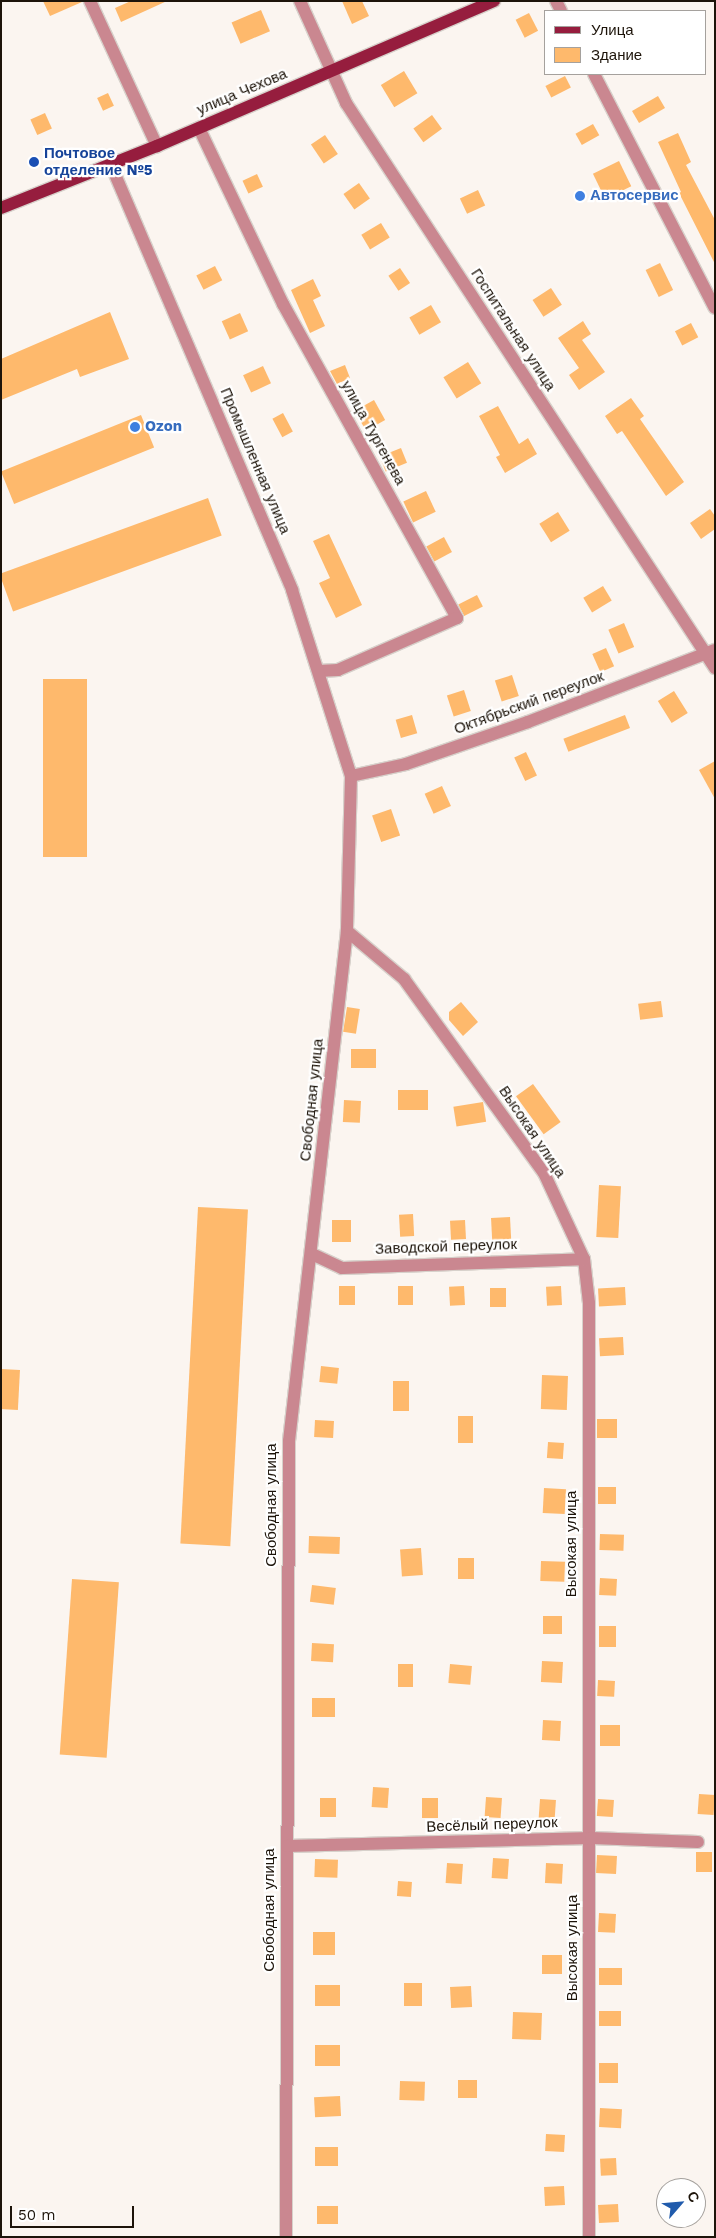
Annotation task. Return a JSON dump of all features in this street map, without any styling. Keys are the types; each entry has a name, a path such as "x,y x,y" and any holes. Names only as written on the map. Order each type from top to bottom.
{"main road":[{"name":"улица Чехова","path":"1,208 157,146 494,1"}],"street":[{"path":"90,1 157,146"},
{"name":"Госпитальная улица","path":"300,1 346,103 709,652 715,668"},
{"path":"595,75 715,308"},
{"name":"улица Тургенева","path":"199,128 283,304 457,618 338,670 320,671"},
{"name":"Промышленная улица","path":"111,165 292,590 320,671 351,776"},
{"name":"Октябрьский переулок","path":"351,776 406,764 528,722 709,652"},
{"name":"Свободная улица","path":"286,2237 289,1441 312,1254 347,932 351,776"},
{"name":"Высокая улица","path":"347,932 404,979 544,1173 584,1259 589,1303 588,1779 591,1838 589,2237"},
{"name":"Заводской переулок","path":"312,1254 342,1268 584,1259"},
{"name":"Весёлый переулок","path":"287,1846 591,1838 698,1842"}],"building":[{"path":"43,1 82,1 82,2 50,16"},
{"path":"131,1 167,1 121,22 115,8"},
{"path":"342,1 362,1 369,16 352,24"},
{"path":"261,10 270,31 241,44 232,23"},
{"path":"529,13 538,31 525,38 516,20"},
{"path":"404,71 417,93 394,107 381,85"},
{"path":"565,76 571,88 551,98 545,86"},
{"path":"108,93 114,106 103,111 97,98"},
{"path":"658,96 665,108 639,123 632,111"},
{"path":"45,113 52,129 37,135 30,120"},
{"path":"432,115 442,129 423,142 413,129"},
{"path":"593,124 599,135 582,145 576,134"},
{"path":"678,133 691,162 686,165 715,220 715,264 679,193 681,192 658,142"},
{"path":"325,135 338,154 324,164 311,145"},
{"path":"619,161 631,186 605,199 593,174"},
{"path":"257,174 263,187 248,193 242,181"},
{"path":"359,183 370,199 354,209 343,194"},
{"path":"478,190 485,205 467,214 460,198"},
{"path":"381,223 390,238 370,249 361,235"},
{"path":"660,263 673,290 659,297 646,270"},
{"path":"215,266 222,280 204,290 196,276"},
{"path":"400,268 410,283 398,291 388,276"},
{"path":"313,279 321,296 313,300 325,326 310,333 291,290"},
{"path":"551,288 562,305 543,317 533,300"},
{"path":"431,305 441,322 419,335 409,318"},
{"path":"110,312 129,359 80,377 77,369 1,400 1,359"},
{"path":"240,313 248,331 230,339 222,321"},
{"path":"583,321 591,334 582,340 605,372 579,390 569,375 579,368 558,338"},
{"path":"691,323 698,337 682,345 675,331"},
{"path":"468,362 481,383 457,399 443,377"},
{"path":"345,365 350,378 337,384 330,371"},
{"path":"263,366 271,383 251,393 243,375"},
{"path":"631,398 644,416 640,419 684,482 666,496 622,431 617,434 605,416"},
{"path":"374,400 385,420 366,431 355,411"},
{"path":"498,406 519,444 528,438 537,454 505,473 496,457 500,455 479,416"},
{"path":"283,413 293,432 282,437 272,419"},
{"path":"141,415 154,447 14,504 1,472"},
{"path":"401,448 407,463 386,471 380,457"},
{"path":"426,491 436,512 413,522 403,502"},
{"path":"208,498 222,536 13,612 1,578 1,573"},
{"path":"710,509 715,516 715,529 701,539 690,523"},
{"path":"558,512 570,531 551,542 539,524"},
{"path":"329,534 362,605 336,618 319,583 330,578 313,541"},
{"path":"444,537 452,552 434,561 426,546"},
{"path":"603,586 612,601 592,612 583,598"},
{"path":"477,595 483,607 464,616 458,605"},
{"path":"624,623 634,647 619,654 608,630"},
{"path":"606,648 614,666 600,672 592,654"},
{"path":"512,675 519,696 502,701 495,681"},
{"path":"43,679 87,679 87,857 43,857"},
{"path":"464,690 471,711 454,716 447,696"},
{"path":"674,691 688,713 672,723 658,701"},
{"path":"412,715 417,733 401,738 396,720"},
{"path":"625,715 630,728 568,752 563,739"},
{"path":"526,752 537,776 525,781 514,757"},
{"path":"715,761 715,799 699,770"},
{"path":"442,786 451,806 434,814 425,794"},
{"path":"391,809 400,835 381,842 372,816"},
{"path":"661,1001 663,1017 640,1020 638,1004"},
{"path":"461,1002 478,1022 463,1036 449,1020 449,1012"},
{"path":"347,1007 360,1009 356,1034 343,1032"},
{"path":"351,1049 376,1049 376,1068 351,1068"},
{"path":"533,1084 561,1122 544,1134 516,1096"},
{"path":"398,1090 428,1090 428,1110 398,1110"},
{"path":"344,1100 361,1101 360,1123 343,1122"},
{"path":"483,1102 486,1122 456,1126 453,1107"},
{"path":"599,1185 621,1186 618,1238 596,1237"},
{"path":"198,1207 248,1210 230,1546 180,1544"},
{"path":"413,1214 414,1236 400,1237 399,1215"},
{"path":"510,1217 511,1239 492,1240 491,1218"},
{"path":"332,1220 351,1220 351,1242 332,1242"},
{"path":"465,1220 466,1239 451,1240 450,1221"},
{"path":"339,1286 355,1286 355,1305 339,1305"},
{"path":"398,1286 413,1286 413,1305 398,1305"},
{"path":"464,1286 465,1305 450,1306 449,1287"},
{"path":"561,1286 562,1305 547,1306 546,1287"},
{"path":"625,1287 626,1305 599,1306 598,1288"},
{"path":"490,1288 506,1288 506,1307 490,1307"},
{"path":"623,1337 624,1355 600,1356 599,1338"},
{"path":"321,1366 339,1368 337,1384 319,1382"},
{"path":"1,1369 20,1370 18,1410 1,1409"},
{"path":"542,1375 568,1376 567,1410 541,1409"},
{"path":"393,1381 409,1381 409,1411 393,1411"},
{"path":"458,1416 473,1416 473,1443 458,1443"},
{"path":"597,1419 617,1419 617,1438 597,1438"},
{"path":"315,1420 334,1421 333,1438 314,1437"},
{"path":"548,1442 564,1443 563,1459 547,1458"},
{"path":"598,1487 616,1487 616,1504 598,1504"},
{"path":"544,1488 566,1489 565,1514 543,1513"},
{"path":"600,1534 624,1535 623,1551 599,1550"},
{"path":"309,1536 340,1537 339,1554 308,1553"},
{"path":"421,1548 423,1575 402,1576 400,1549"},
{"path":"458,1558 474,1558 474,1579 458,1579"},
{"path":"541,1561 565,1562 564,1582 540,1581"},
{"path":"600,1578 617,1579 616,1596 599,1595"},
{"path":"72,1579 119,1582 107,1758 60,1755"},
{"path":"312,1585 336,1588 334,1605 310,1602"},
{"path":"543,1616 562,1616 562,1634 543,1634"},
{"path":"599,1626 616,1626 616,1647 599,1647"},
{"path":"312,1643 334,1644 333,1662 311,1661"},
{"path":"542,1661 563,1662 562,1683 541,1682"},
{"path":"398,1664 413,1664 413,1687 398,1687"},
{"path":"450,1664 472,1666 470,1685 448,1683"},
{"path":"598,1680 615,1681 614,1697 597,1696"},
{"path":"312,1698 335,1698 335,1717 312,1717"},
{"path":"543,1720 561,1721 560,1741 542,1740"},
{"path":"600,1725 620,1725 620,1746 600,1746"},
{"path":"373,1787 389,1788 388,1808 372,1807"},
{"path":"699,1794 715,1795 714,1815 698,1814"},
{"path":"486,1797 502,1798 501,1818 485,1817"},
{"path":"320,1798 336,1798 336,1817 320,1817"},
{"path":"422,1798 438,1798 438,1818 422,1818"},
{"path":"540,1799 556,1800 555,1820 539,1819"},
{"path":"598,1799 614,1800 613,1817 597,1816"},
{"path":"696,1852 712,1852 712,1872 696,1872"},
{"path":"597,1855 617,1856 616,1874 596,1873"},
{"path":"493,1858 509,1859 508,1879 492,1878"},
{"path":"315,1859 338,1860 337,1878 314,1877"},
{"path":"447,1863 463,1864 462,1884 446,1883"},
{"path":"546,1863 563,1864 562,1884 545,1883"},
{"path":"398,1881 412,1882 411,1897 397,1896"},
{"path":"599,1913 616,1914 615,1933 598,1932"},
{"path":"313,1932 335,1932 335,1955 313,1955"},
{"path":"542,1955 562,1955 562,1974 542,1974"},
{"path":"599,1968 622,1968 622,1985 599,1985"},
{"path":"404,1983 422,1983 422,2006 404,2006"},
{"path":"315,1985 340,1985 340,2006 315,2006"},
{"path":"471,1986 472,2007 451,2008 450,1987"},
{"path":"599,2011 621,2011 621,2026 599,2026"},
{"path":"513,2012 542,2013 541,2040 512,2039"},
{"path":"315,2045 340,2045 340,2066 315,2066"},
{"path":"599,2063 618,2063 618,2083 599,2083"},
{"path":"458,2080 477,2080 477,2098 458,2098"},
{"path":"400,2081 425,2082 424,2101 399,2100"},
{"path":"340,2096 341,2116 315,2117 314,2097"},
{"path":"600,2108 622,2109 621,2128 599,2127"},
{"path":"546,2134 565,2135 564,2152 545,2151"},
{"path":"315,2147 338,2147 338,2166 315,2166"},
{"path":"616,2158 617,2175 601,2176 600,2159"},
{"path":"564,2186 565,2205 545,2206 544,2187"},
{"path":"618,2204 619,2222 599,2223 598,2205"},
{"path":"317,2206 338,2206 338,2224 317,2224"}],"place":[{"name":"Почтовое отделение №5","path":"34,162"},
{"name":"Автосервис","path":"580,196"},
{"name":"Ozon","path":"135,427"}]}
